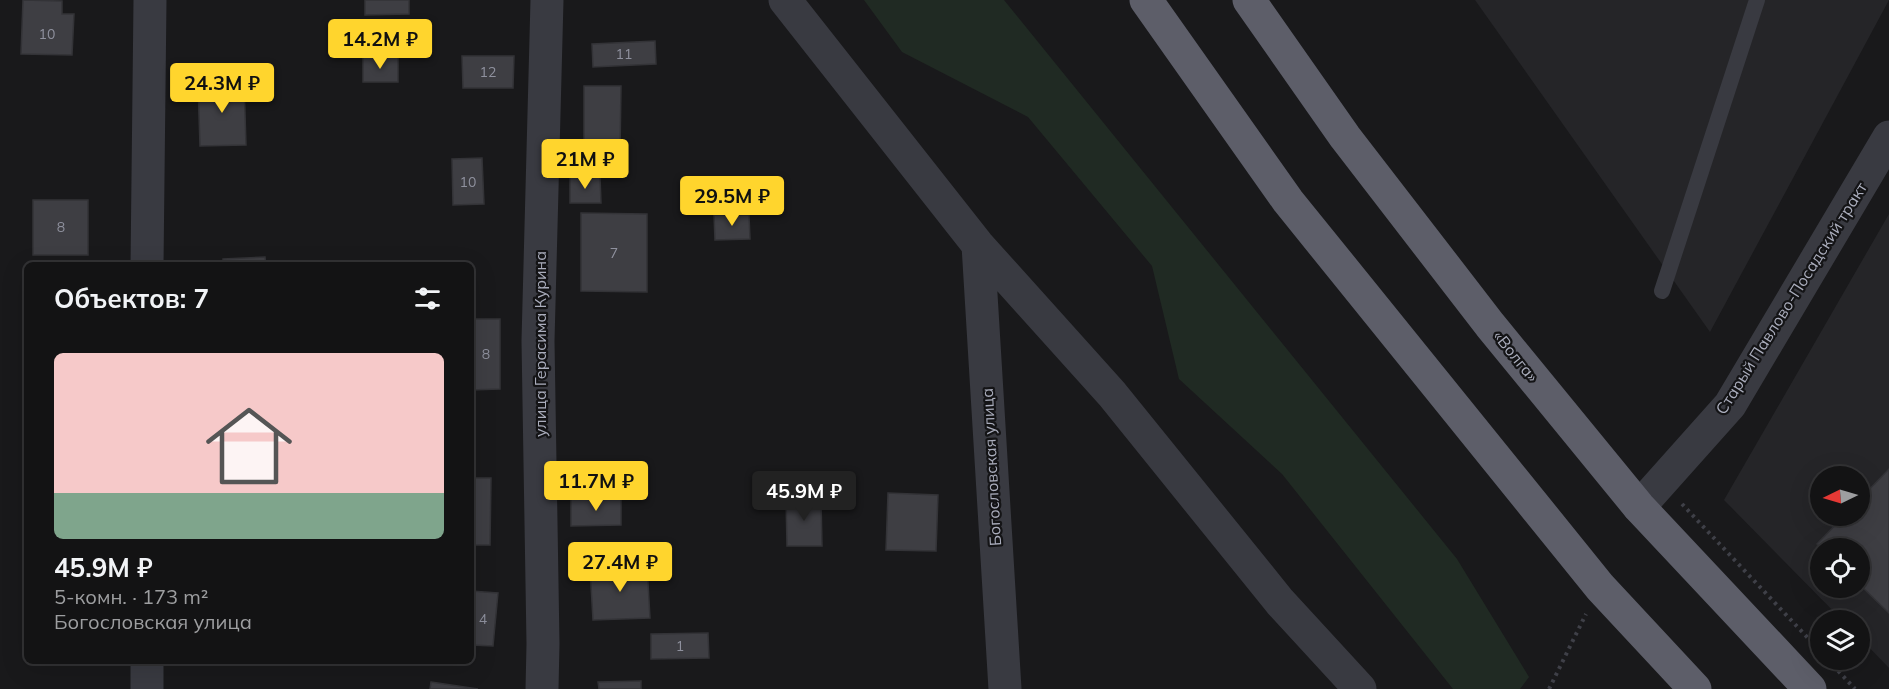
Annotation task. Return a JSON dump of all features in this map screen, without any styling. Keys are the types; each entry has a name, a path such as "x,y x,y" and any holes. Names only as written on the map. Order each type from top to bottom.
{"highway":[{"path":"1146,0 1288,201 1600,587 1695,689"},
{"name":"«Волга»","path":"1249,0 1360,156 1490,325 1639,507 1810,689"}],"street":[{"path":"147,262 150,0"},
{"name":"улица Герасима Курина","path":"542,689 538,341 547,0"},
{"path":"785,0 978,245 1112,394 1280,602 1360,689"},
{"name":"Старый Павлово-Посадский тракт","path":"1639,507 1730,405 1889,137"},
{"name":"Богословская улица","path":"978,245 1005,689"},
{"path":"147,664 147,689"}],"lane":[{"path":"1662,291 1756,0"}],"path":[{"path":"1661,482 1810,640"},
{"path":"1549,689 1600,587"},
{"path":"1837,670 1855,689"}],"shaded area":[{"path":"864,0 1004,0 1457,559 1529,677 1520,689 1453,689 1282,474 1179,379 1152,266 1028,117 902,52"},
{"path":"1475,0 1889,0 1710,332"},
{"path":"1889,214 1889,668 1870,648 1870,610 1832,610 1820,598 1870,598 1870,538 1810,538 1810,587 1724,500"}],"building":[{"path":"23,0 62,1 62,14 74,14 72,55 21,54"},
{"path":"365,0 409,0 409,14 365,15"},
{"path":"655,41 656,64 593,67 592,44"},
{"path":"462,56 514,56 513,88 463,88"},
{"path":"363,57 398,57 398,82 363,82"},
{"path":"244,82 246,145 200,146 198,83"},
{"path":"584,86 621,86 620,154 584,154"},
{"path":"482,158 484,204 453,205 452,159"},
{"path":"600,176 601,203 570,203 570,177"},
{"path":"33,200 88,200 88,255 33,255"},
{"path":"581,213 647,214 647,292 581,291"},
{"path":"714,215 749,215 750,239 715,240"},
{"path":"265,257 266,262 223,262 223,259"},
{"path":"474,319 500,319 500,389 474,390"},
{"path":"1889,469 1889,613 1870,595 1870,538 1823,538 1834,526 1870,526 1870,489"},
{"path":"474,478 491,478 490,545 474,545"},
{"path":"888,493 938,495 936,551 886,550"},
{"path":"571,498 621,498 621,525 571,526"},
{"path":"786,499 821,499 822,546 787,546"},
{"path":"23,528 24,528 24,597"},
{"path":"647,565 650,618 593,620 590,568"},
{"path":"474,591 498,593 493,646 474,645"},
{"path":"708,633 709,658 651,659 651,634"},
{"path":"641,681 641,689 599,689 598,682"},
{"path":"431,682 478,689 430,689"}]}
